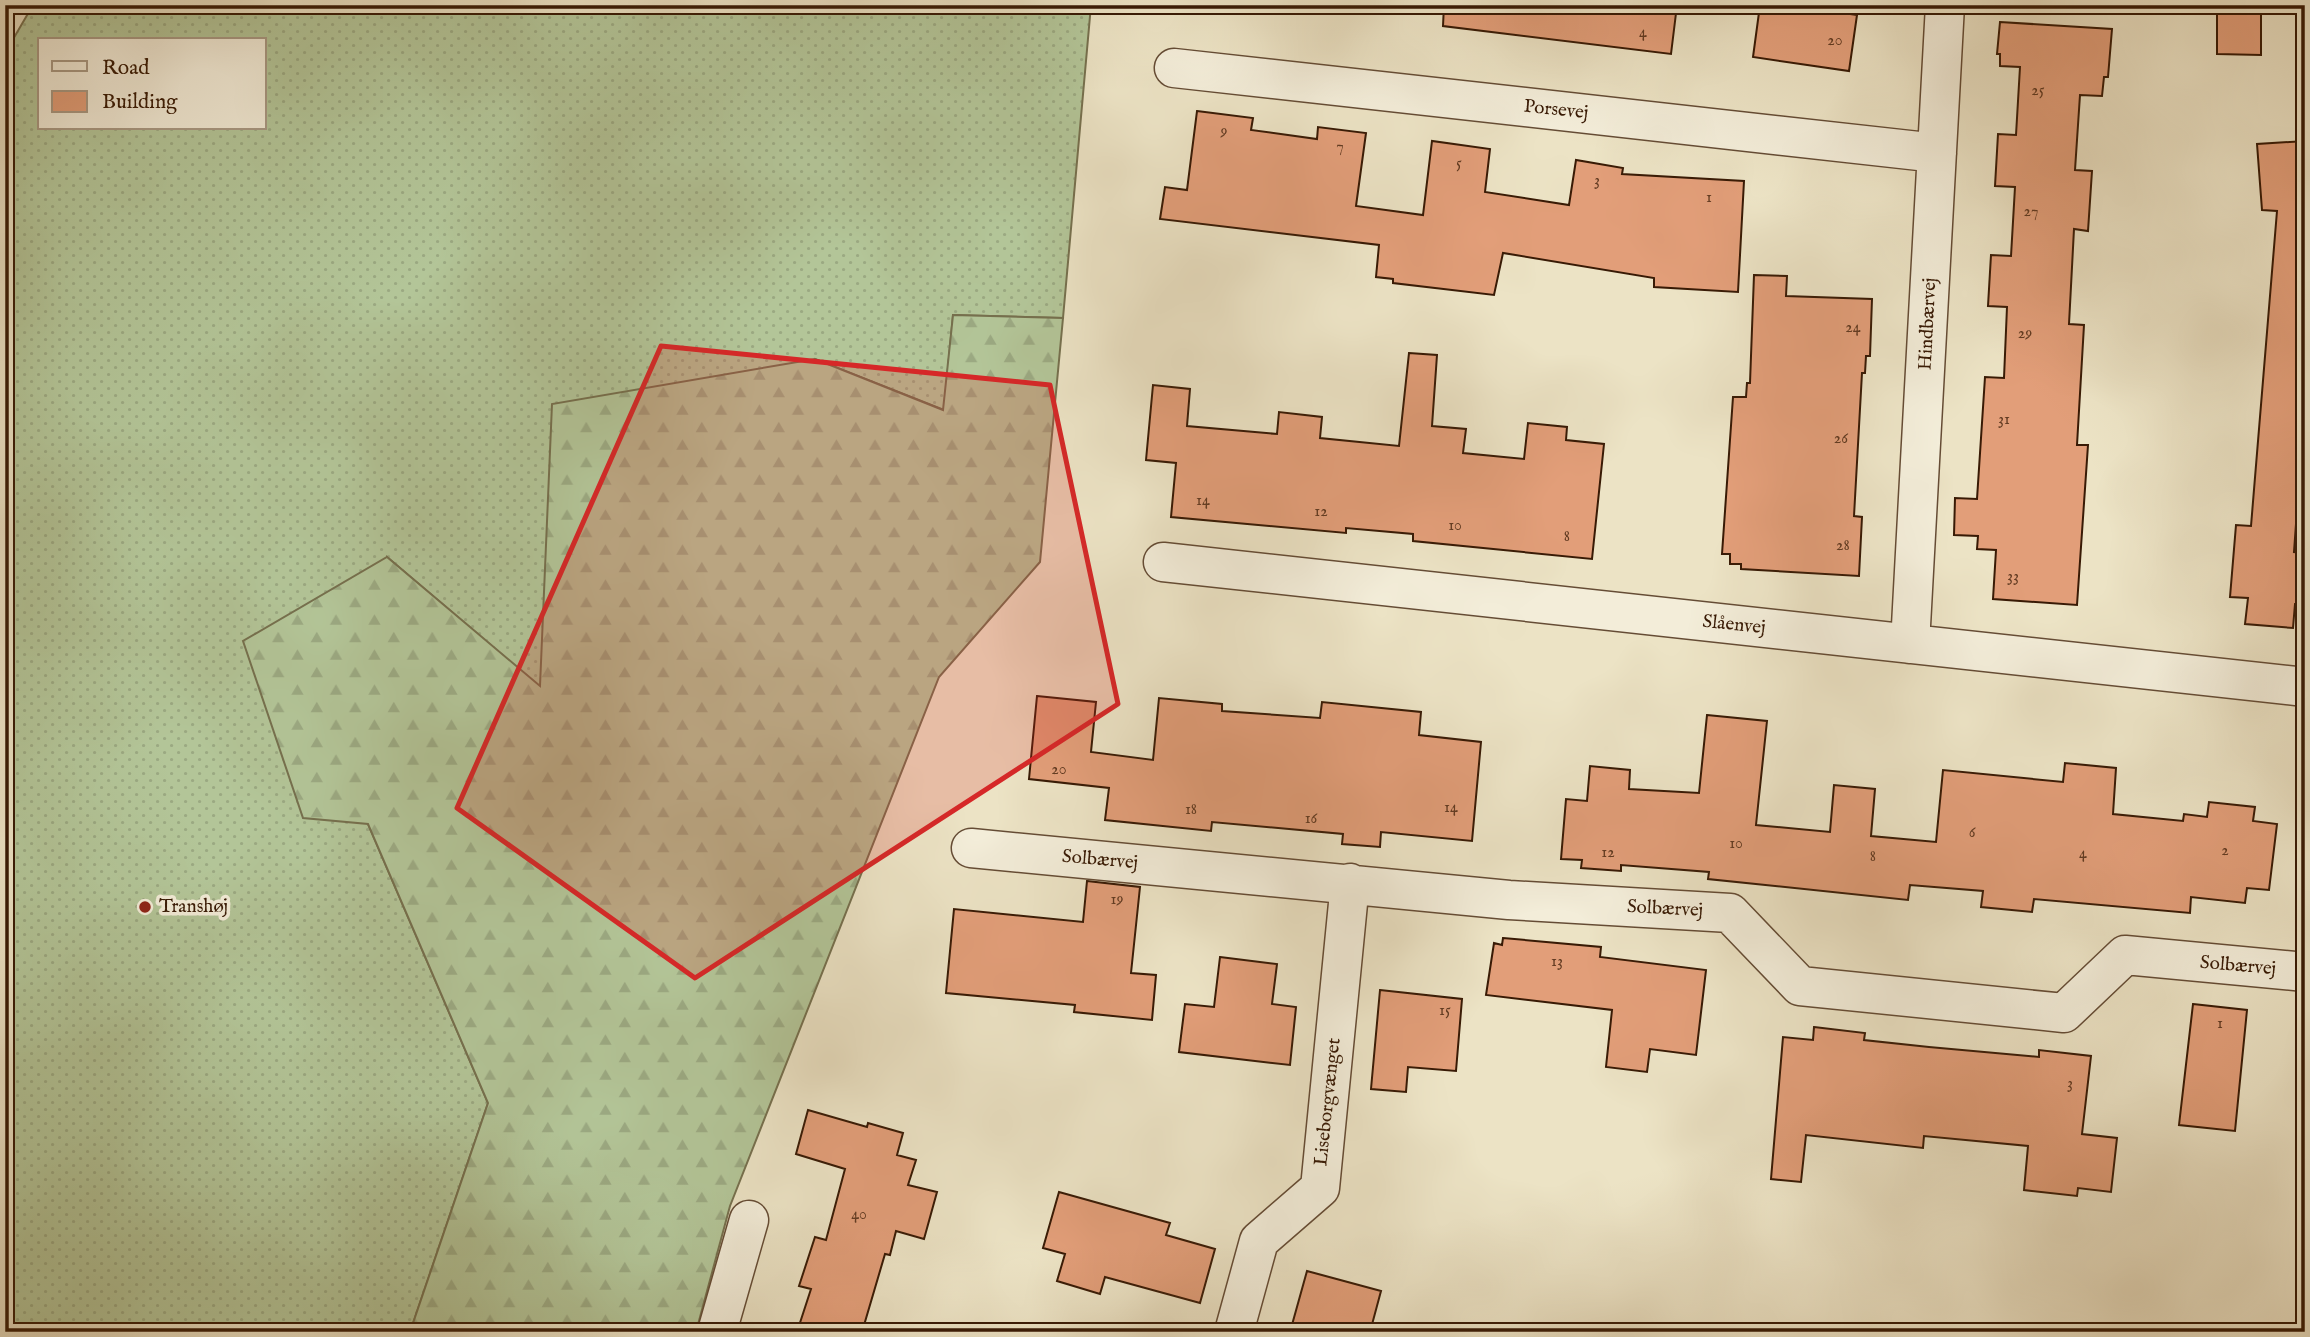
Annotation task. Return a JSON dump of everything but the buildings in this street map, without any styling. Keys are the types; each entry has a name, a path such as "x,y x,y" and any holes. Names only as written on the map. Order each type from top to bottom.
{"street":[{"name":"Hindbærvej","path":"1910,644 1945,5"},
{"name":"Porsevej","path":"1174,68 1937,153"},
{"name":"Slåenvej","path":"1163,562 2305,687"},
{"name":"Solbærvej","path":"971,848 1508,900 1730,913 1800,986 2064,1013 2125,955 2305,972"},
{"name":"Liseborgvænget","path":"1234,1332 1259,1241 1320,1188 1350,883"},
{"path":"717,1332 749,1220"}],"highlighted area":[{"path":"661,346 1050,385 1118,704 695,978 457,808"}],"green space":[{"path":"33,5 1091,5 1063,318 953,315 944,410 815,359 540,687 387,557 368,824 488,1103 410,1332 5,1332 5,53"},
{"path":"953,315 1063,318 1040,562 939,677 730,1206 696,1332 410,1332 488,1103 368,824 303,818 243,641 387,557 540,686 552,404 815,359 943,410"}],"place":[{"name":"Transhøj","path":"145,907"}]}
